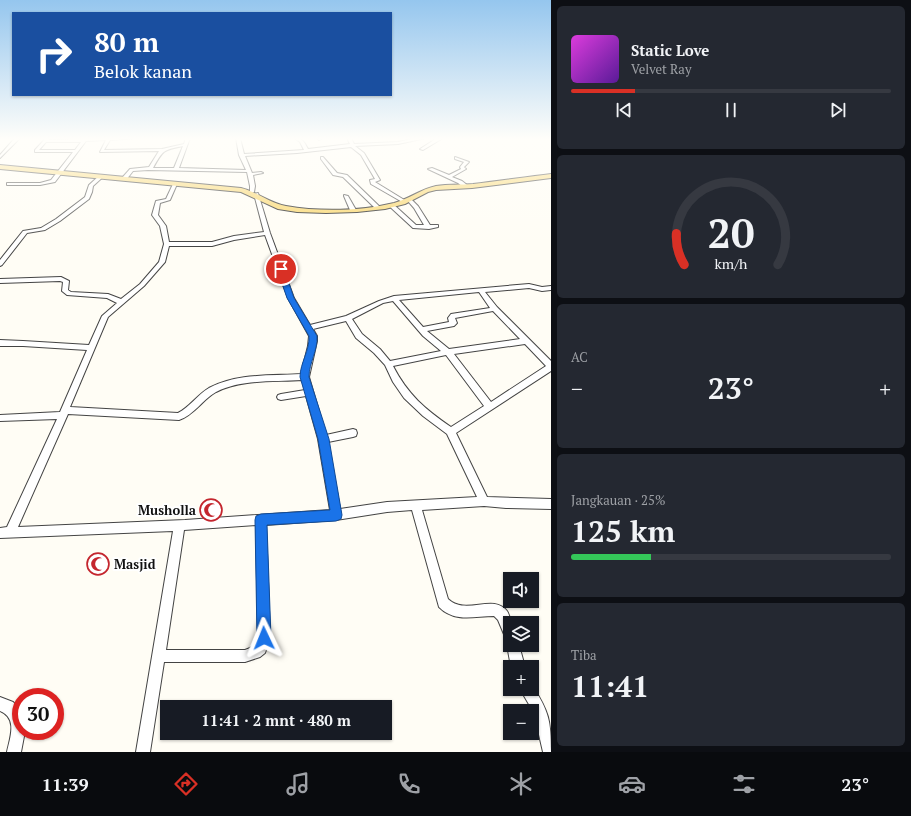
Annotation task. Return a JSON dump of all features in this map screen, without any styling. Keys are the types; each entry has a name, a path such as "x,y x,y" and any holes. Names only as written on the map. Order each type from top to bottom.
{"main road":[{"path":"71,173 254,193 268,204 286,208 353,210 378,208 406,201 429,189 474,186 551,176"}],"street":[{"path":"8,184 49,183 55,180 59,173"},
{"path":"124,179 131,173"},
{"path":"250,173 254,193 290,298 313,336 305,377 324,439 336,515"},
{"path":"251,173 260,174"},
{"path":"334,173 345,176 378,208"},
{"path":"374,173 378,180 372,182 373,183 418,208 423,220 429,227"},
{"path":"440,173 465,186"},
{"path":"449,177 457,173"},
{"path":"0,264 25,232 43,229 58,220 87,198 91,186 102,176"},
{"path":"175,184 168,200 158,202 155,214 164,226 167,244 162,262 142,285 106,316 101,324 92,348 63,412 5,533 179,525 336,515 371,508 484,501 551,504"},
{"path":"346,196 353,210"},
{"path":"391,205 416,228 426,234"},
{"path":"416,228 436,226"},
{"path":"167,244 212,244 234,238 267,233"},
{"path":"0,281 61,279 66,281 66,291 69,294 108,296 122,302"},
{"path":"309,328 348,318 381,302 394,298 529,286 548,288 551,293"},
{"path":"451,432 551,366 495,309 481,291"},
{"path":"394,298 422,330 440,347 448,352 489,406"},
{"path":"422,330 451,324 453,323 451,318 453,316 495,309"},
{"path":"348,318 359,336 377,351 388,364 396,380 407,396 426,414 451,432 454,442 484,501"},
{"path":"388,364 448,352 526,341"},
{"path":"0,343 22,342 48,346 92,348"},
{"path":"0,418 63,412 179,416 191,409 213,390 224,386 253,380 305,377"},
{"path":"281,397 309,392"},
{"path":"324,439 353,433"},
{"path":"416,505 443,603 450,610 460,612 496,610 503,616"},
{"path":"158,656 245,656 258,651 264,638 261,520"},
{"path":"143,752 179,525"},
{"path":"531,696 540,711 550,752"},
{"path":"0,704 15,712 18,717 18,731 14,752"}],"place":[{"name":"Musholla","path":"211,510"},
{"name":"Masjid","path":"98,564"}],"route":[{"path":"264,638 261,520 336,515 324,439 305,377 313,336 290,298 281,269"}]}
